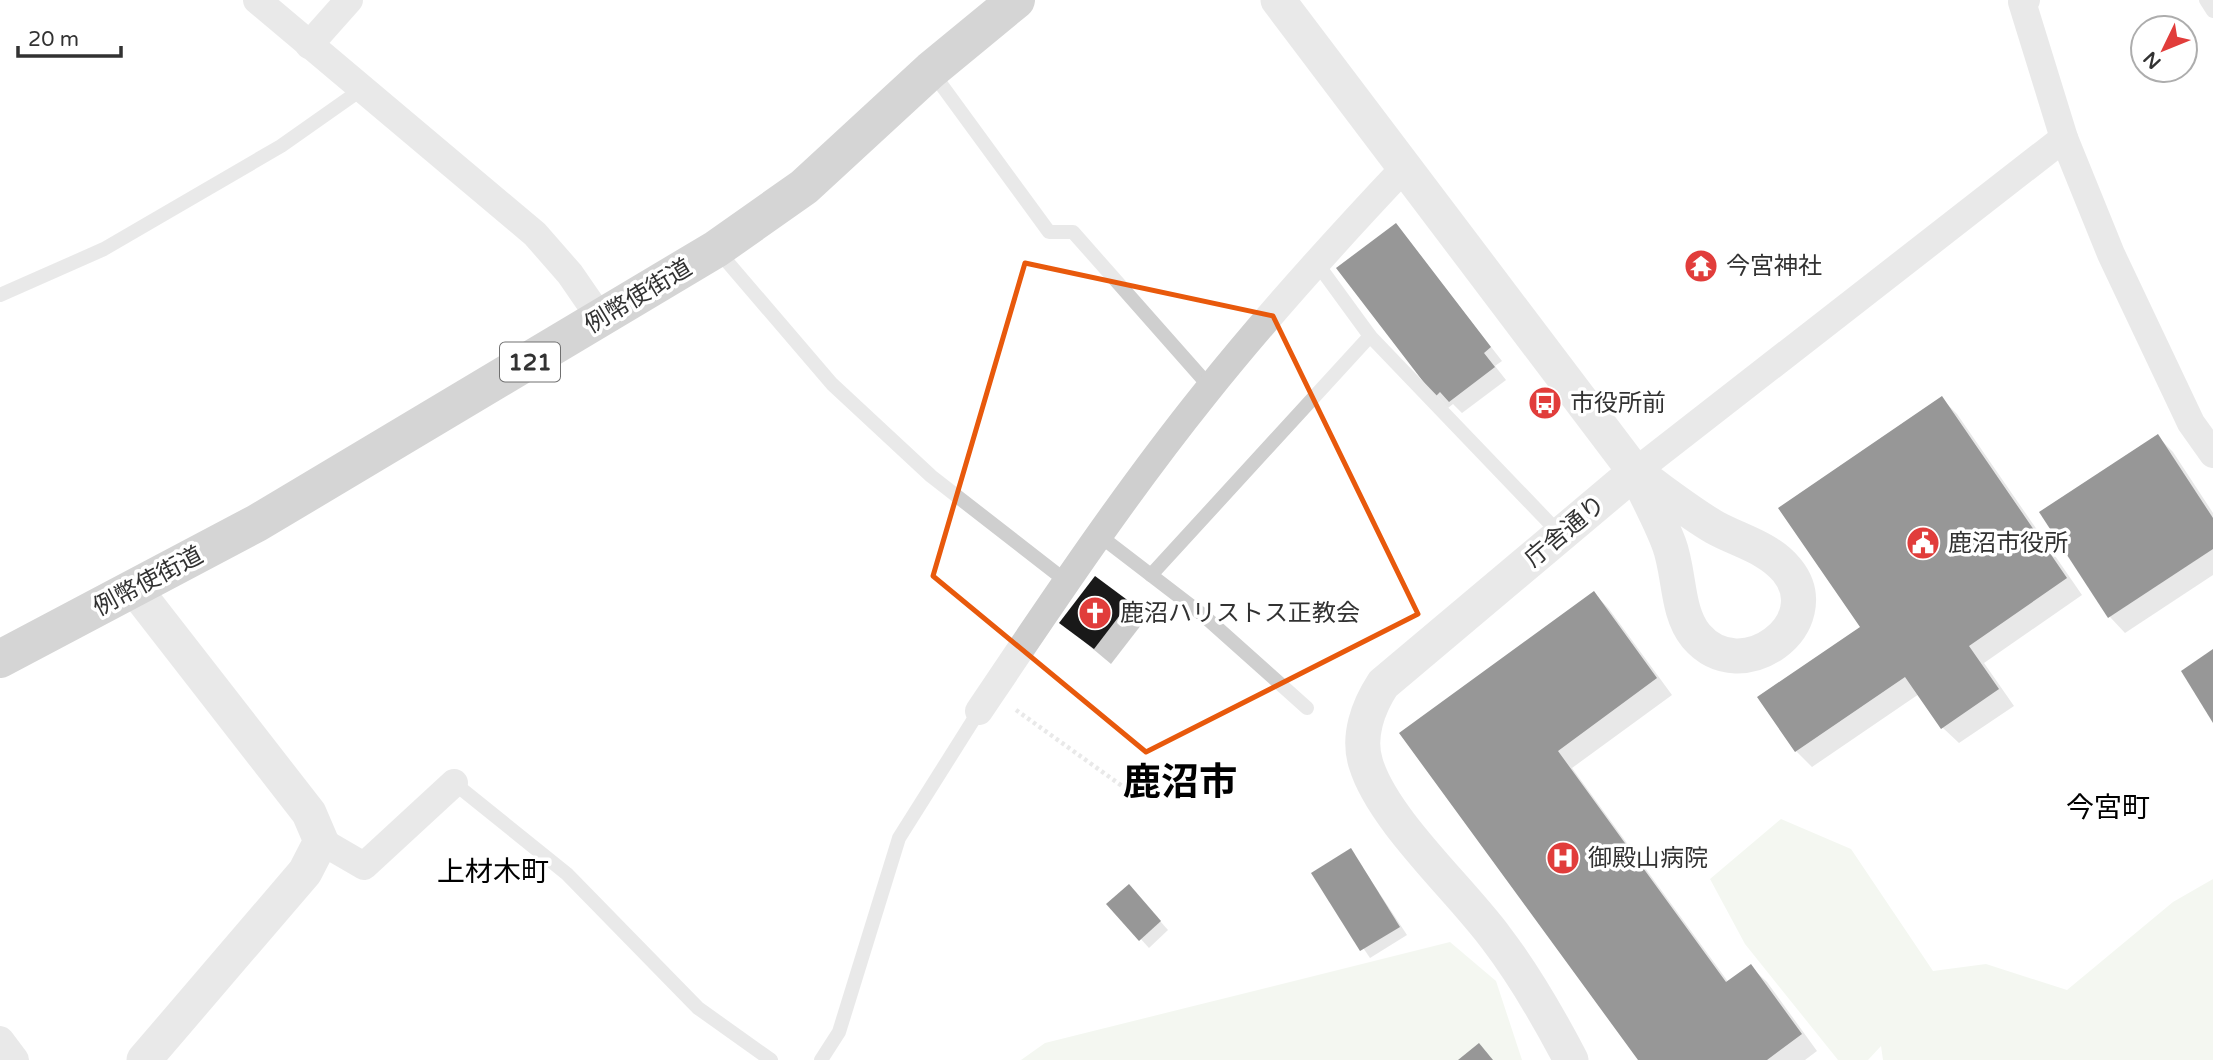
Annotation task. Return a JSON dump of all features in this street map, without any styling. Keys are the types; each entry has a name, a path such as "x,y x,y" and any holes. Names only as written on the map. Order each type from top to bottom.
{"highway":[{"name":"例幣使街道","path":"0,659 292,503 716,249 804,187 931,70 1016,0"}],"street":[{"path":"257,0 535,233 570,274 601,319"},
{"path":"309,45 349,0"},
{"path":"1278,0 1635,472 1669,543 1683,610 1697,637 1704,644 1731,655 1752,655 1773,645 1787,631 1795,615 1797,594 1788,572 1764,550 1696,515 1635,472"},
{"path":"2023,1 2064,138 2111,254 2191,423 2213,454"},
{"path":"1635,472 2064,138"},
{"path":"985,702 1066,581 1210,387 1316,262 1404,167"},
{"name":"庁舎通り","path":"1571,1060 1545,1010 1496,937 1381,799 1365,764 1362,738 1372,701 1383,684 1635,472"},
{"path":"134,588 309,813 321,841 364,866 454,783"},
{"path":"144,1060 305,872 321,841"},
{"path":"0,1040 15,1060"}],"lane":[{"path":"2206,0 2213,11"},
{"path":"931,70 1049,232 1073,232 1210,387"},
{"path":"0,295 104,249 281,146 362,89"},
{"path":"716,249 832,384 931,476 1066,581"},
{"path":"1316,262 1370,336 1560,535"},
{"path":"1151,575 1370,336"},
{"path":"1100,536 1203,615 1307,708"},
{"path":"821,1060 839,1032 899,838 985,702"},
{"path":"454,783 567,874 698,1008 771,1060"}],"path":[{"path":"985,702 1129,791"}],"highlighted area":[{"path":"1025,263 1273,316 1418,614 1146,752 933,576"}],"shaded area":[{"path":"1781,819 1851,849 1933,971 1986,964 2067,990 2173,902 2213,879 2213,1060 1883,1060 1881,1046 1868,1060 1838,1060 1745,944 1710,879"},
{"path":"1450,942 1496,981 1522,1060 1021,1060 1045,1043"}],"building":[{"path":"1396,223 1491,347 1484,353 1495,367 1449,402 1440,392 1435,397 1336,268"},
{"name":"鹿沼市役所","path":"1942,396 2067,578 1969,646 1999,689 1941,729 1905,677 1795,752 1757,697 1860,627 1778,508"},
{"path":"2158,434 2213,518 2213,549 2108,618 2039,512"},
{"name":"鹿沼ハリストス正教会","path":"1095,576 1130,602 1094,649 1059,623"},
{"name":"御殿山病院","path":"1594,591 1657,678 1558,751 1726,982 1751,964 1802,1034 1767,1060 1638,1060 1399,733"},
{"path":"2213,649 2213,723 2181,671"},
{"path":"1351,848 1400,927 1360,951 1311,873"},
{"path":"1129,884 1161,921 1139,941 1106,904"},
{"path":"1479,1043 1493,1060 1458,1060"}],"place":[{"name":"今宮神社","path":"1701,266"},
{"name":"市役所前","path":"1545,403"},
{"name":"鹿沼市役所","path":"1923,543"},
{"name":"鹿沼ハリストス正教会","path":"1095,613"},
{"name":"御殿山病院","path":"1563,858"}],"district":[{"name":"鹿沼市","path":"1180,782"},
{"name":"今宮町","path":"2108,807"},
{"name":"上材木町","path":"493,871"}]}
